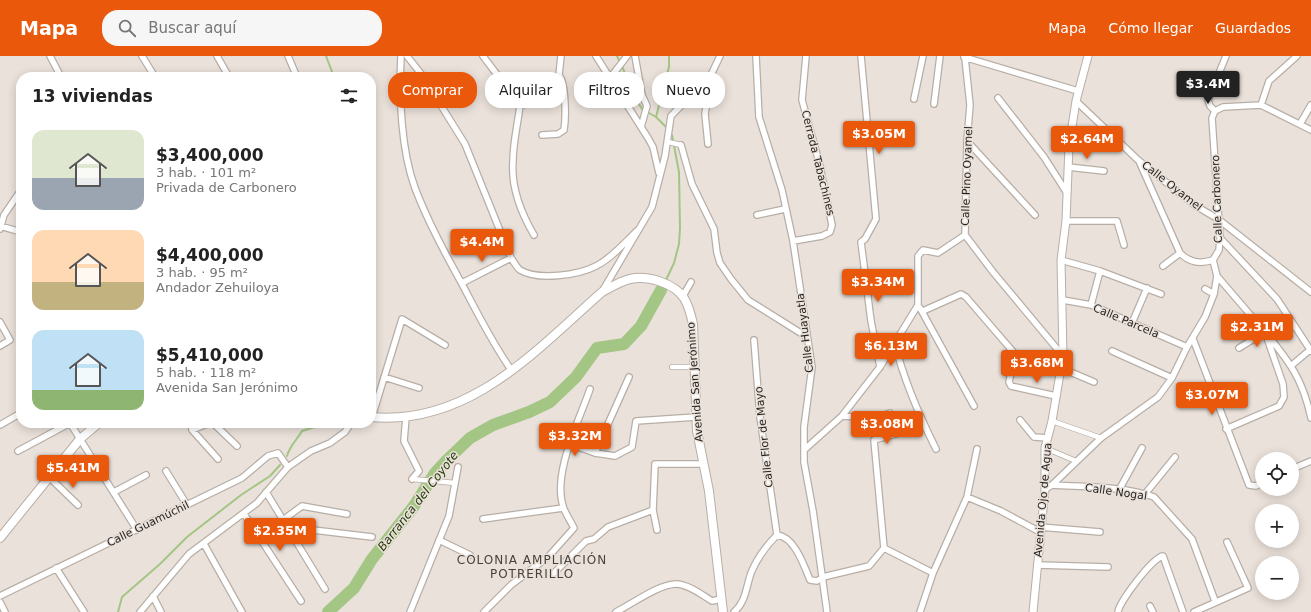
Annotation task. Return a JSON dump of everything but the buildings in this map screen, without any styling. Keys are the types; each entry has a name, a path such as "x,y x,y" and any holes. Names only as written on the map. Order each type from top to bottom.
{"main road":[{"path":"376,417 406,417 439,411 490,387 512,371 602,292 631,279 646,279 665,285 683,296"},
{"name":"Avenida San Jerónimo","path":"683,296 690,308 693,324 697,431 702,464 709,490 723,612"},
{"path":"0,538 80,439 93,428"}],"street":[{"path":"50,56 58,72"},
{"path":"142,56 152,72"},
{"path":"217,56 226,72"},
{"path":"288,56 295,72"},
{"path":"401,56 400,75 405,143 415,187 439,242 462,283 493,345 512,371"},
{"path":"407,56 422,75 465,144 511,258 519,269 528,273 556,275 576,273 596,266 610,256 638,230"},
{"path":"483,56 495,72"},
{"path":"559,72 561,56"},
{"path":"596,56 606,72"},
{"path":"615,72 627,56"},
{"path":"635,56 642,95 647,106 641,127"},
{"path":"712,72 720,56"},
{"name":"Calle Huayatla","path":"756,56 759,117 773,159 793,241 812,367 804,427 804,450 806,476 813,511 827,612"},
{"name":"Cerrada Tabachines","path":"793,241 822,236 830,232 832,225 819,162 802,100 806,56"},
{"path":"861,56 876,219 866,239 861,242 871,321 880,367"},
{"path":"914,99 923,56"},
{"path":"934,104 940,56"},
{"name":"Avenida Ojo de Agua","path":"1033,612 1045,489 1045,448 1052,421 1063,356 1061,260 1066,221 1069,146 1078,90 1088,56"},
{"path":"1226,56 1208,100 1210,106 1215,111 1223,107 1260,105 1311,130"},
{"path":"1260,105 1269,80 1296,56"},
{"path":"964,57 979,59 1078,90"},
{"name":"Calle Pino Oyamel","path":"964,57 970,105 967,141 965,235 993,272 1063,356"},
{"path":"998,98 1044,157 1067,193"},
{"name":"Calle Oyamel","path":"1076,101 1138,160 1196,206 1218,219 1311,292"},
{"path":"1300,124 1311,105"},
{"path":"520,108 513,160 513,173 521,209 534,235"},
{"path":"542,135 558,134 564,130 564,108"},
{"path":"629,108 652,147 660,174"},
{"path":"602,292 652,207 668,142 671,116 679,108"},
{"path":"706,108 705,114 708,144"},
{"name":"Calle Carbonero","path":"1213,260 1219,250 1220,238 1212,118 1215,111"},
{"path":"967,141 1035,215"},
{"path":"668,142 681,145 692,184 714,229 717,253 731,279 748,300 807,337"},
{"path":"1045,489 1052,485 1101,438 1158,397 1172,378 1187,347 1205,317 1214,294 1217,276 1213,260 1203,263 1187,259 1180,253 1138,160"},
{"path":"1068,167 1104,171"},
{"path":"0,229 4,215 16,197"},
{"path":"757,215 785,209"},
{"path":"1066,221 1117,221 1124,245"},
{"path":"0,226 16,230"},
{"path":"804,450 842,416 880,367 918,305 918,256 923,250 938,253 965,235"},
{"path":"1220,238 1277,299 1311,350 1292,366"},
{"path":"1162,266 1180,253"},
{"path":"462,283 511,258"},
{"path":"1061,260 1100,271 1161,294"},
{"path":"1091,305 1100,271"},
{"path":"1217,276 1292,366 1300,380 1311,418"},
{"path":"683,296 691,282"},
{"path":"1132,323 1146,288"},
{"path":"1205,289 1214,294"},
{"path":"923,311 961,294 966,297 1015,354 1009,382 1011,386 1056,396"},
{"name":"Calle Parcela","path":"1063,300 1091,305 1187,347"},
{"path":"918,305 923,311 974,406"},
{"path":"376,402 402,319 446,345"},
{"path":"0,322 10,340 0,346"},
{"path":"1239,348 1265,332"},
{"path":"1226,429 1279,406 1284,398 1283,384 1265,332"},
{"path":"1193,339 1226,429 1249,485 1255,486"},
{"name":"Calle Flor de Mayo","path":"754,340 760,417 777,535"},
{"path":"895,344 901,369 918,413 936,449"},
{"path":"1112,351 1172,378"},
{"path":"672,367 694,367"},
{"path":"1060,368 1094,382"},
{"path":"384,377 418,388"},
{"path":"595,453 629,377"},
{"path":"484,612 511,585 549,556 574,528 563,508 560,484 565,458 590,389"},
{"path":"842,416 875,418 890,412"},
{"path":"0,425 16,416"},
{"path":"406,417 404,441 419,471 414,480 454,483"},
{"path":"570,444 595,453 615,456 632,447 636,422 696,417"},
{"path":"1020,420 1034,437 1048,438"},
{"path":"1052,421 1101,438"},
{"path":"18,451 61,428"},
{"path":"73,428 137,530"},
{"path":"197,428 192,430 218,458"},
{"path":"218,428 237,446"},
{"path":"140,612 189,554 244,514 288,467 311,450 330,443 345,432 348,428"},
{"path":"734,612 745,597 751,573 758,559 777,535 786,538 803,563 810,580 817,581 823,577 869,566 884,548 874,440 896,434"},
{"path":"1045,448 1076,461"},
{"path":"1119,490 1142,448"},
{"path":"920,612 933,573 967,497 977,449"},
{"name":"Calle Guamúchil","path":"0,596 242,478 268,456 278,453 288,467"},
{"path":"1145,494 1175,457"},
{"path":"1299,466 1311,461"},
{"path":"657,530 652,510 655,464 702,464"},
{"path":"410,612 449,516 458,467"},
{"path":"166,471 187,505"},
{"path":"114,492 146,475"},
{"path":"49,477 78,505"},
{"name":"Calle Nogal","path":"1052,485 1119,490 1154,497 1192,540 1215,601"},
{"path":"266,492 326,589"},
{"path":"967,497 1040,529 1100,532"},
{"path":"282,520 302,506 347,514"},
{"path":"484,519 563,508"},
{"path":"553,574 586,541 594,539 608,527 652,510"},
{"path":"244,514 301,601"},
{"path":"288,527 372,537"},
{"path":"439,540 470,555"},
{"path":"1194,612 1215,601 1248,588 1227,542"},
{"path":"204,544 242,612"},
{"path":"884,548 933,573"},
{"path":"1118,612 1123,601 1152,563 1158,557 1163,556 1183,612"},
{"path":"1037,565 1108,566"},
{"path":"56,568 84,612"},
{"path":"616,612 664,586 677,584 695,590 712,601 721,599"},
{"path":"153,596 161,612"},
{"path":"0,602 5,612"}],"waterway":[{"path":"326,56 332,72"},
{"path":"617,56 620,62"},
{"name":"Barranca del Coyote","path":"666,127 656,117 669,67 669,56"},
{"path":"622,66 634,96 642,109 656,117"},
{"name":"Barranca del Coyote","path":"666,280 674,263 679,244 680,228 679,172 672,135"},
{"name":"Barranca del Coyote","path":"328,612 354,588 372,559 414,506 435,473 446,461 470,438 493,425 529,412 550,402 576,377 597,348 624,344 641,326 661,290"},
{"path":"287,456 288,452 302,431 312,428"},
{"path":"118,612 122,597 160,564 187,537 241,495 270,476 280,465"}],"district":[{"name":"COLONIA AMPLIACIÓN POTRERILLO","path":"532,567"}]}
